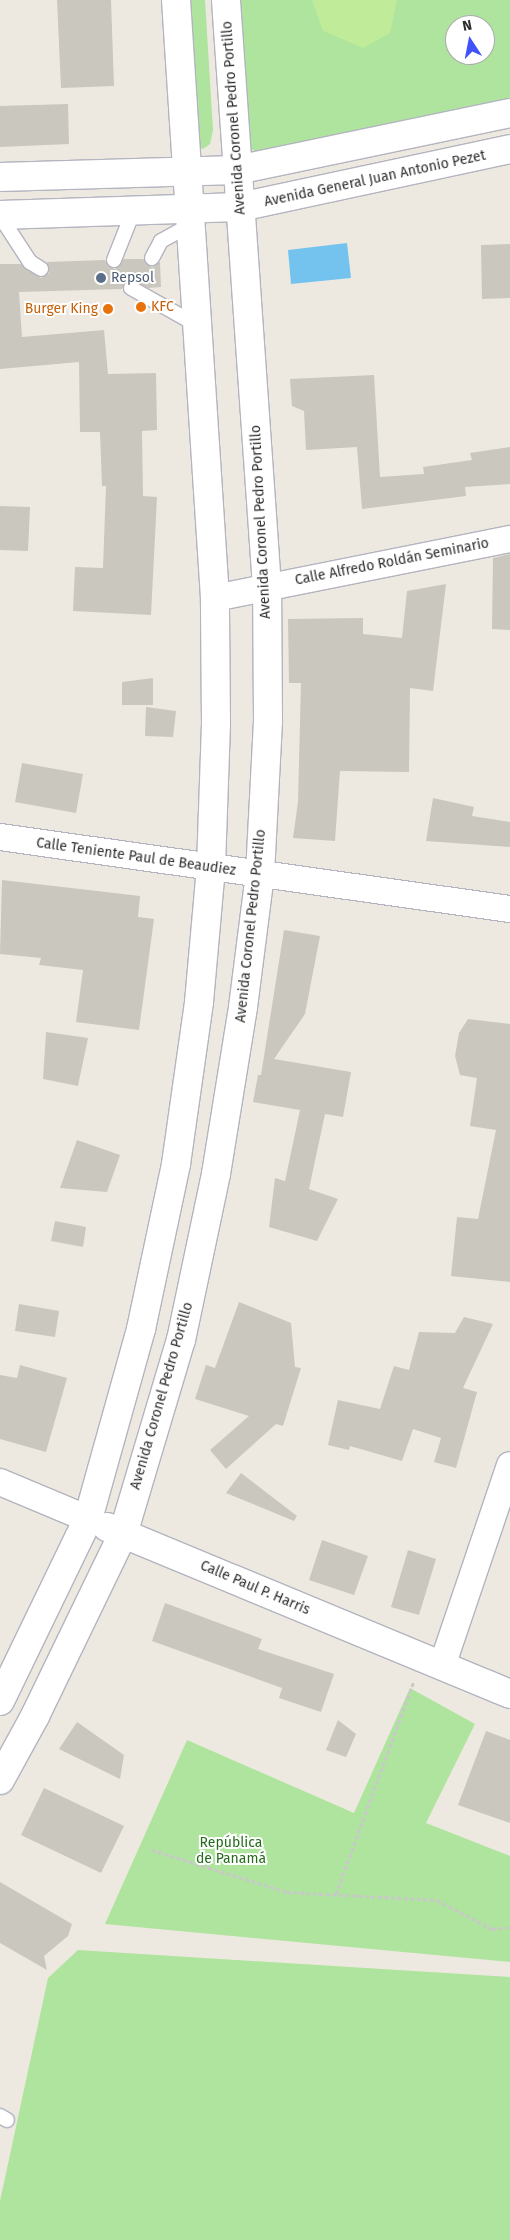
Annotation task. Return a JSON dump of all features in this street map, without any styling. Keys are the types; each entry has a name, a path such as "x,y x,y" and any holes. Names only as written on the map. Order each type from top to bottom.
{"main road":[{"path":"0,1701 88,1519 141,1329 176,1164 199,1002 211,867 216,724 216,598 176,0"},
{"name":"Avenida Coronel Pedro Portillo","path":"0,1780 35,1716 123,1534 181,1340 214,1183 243,1007 260,874 268,721 267,587 226,0"},
{"path":"0,177 237,170 510,113"},
{"name":"Avenida General Juan Antonio Pezet","path":"0,216 133,212 191,217 510,149"},
{"name":"Calle Paul P. Harris","path":"88,1519 510,1694"}],"street":[{"name":"Calle Alfredo Roldán Seminario","path":"216,598 510,539"},
{"name":"Calle Teniente Paul de Beaudiez","path":"0,838 510,908"},
{"path":"432,1662 510,1465"},
{"name":"Calle Paul P. Harris","path":"0,1482 88,1519"}],"lane":[{"path":"114,260 133,212"},
{"path":"0,216 30,262 41,269"},
{"path":"152,258 161,241 191,217"},
{"path":"131,288 152,294 197,325"}],"path":[{"path":"336,1894 432,1662"},
{"path":"152,1850 287,1892 437,1900 492,1929 510,1927"}],"green space":[{"path":"186,0 205,0 213,130 210,144 203,149 195,145"},
{"path":"239,0 510,0 510,100 266,156 246,147"},
{"path":"312,0 397,0 390,33 363,48 323,31"},
{"name":"República de Panamá","path":"410,1688 475,1724 426,1823 510,1856 510,1962 105,1924 187,1740 354,1813"},
{"path":"78,1950 510,1977 510,2240 0,2240 0,2201 48,1978"}],"water":[{"path":"347,243 351,278 291,284 288,250"}],"building":[{"path":"57,0 111,0 114,86 61,88"},
{"path":"68,104 69,144 0,147 0,106"},
{"path":"510,244 510,298 482,299 481,245"},
{"path":"124,259 143,259 152,267 160,262 161,287 148,288 130,279 122,289 19,292 22,337 104,330 108,374 156,373 157,430 142,431 143,496 157,497 151,615 73,611 75,567 103,568 106,486 102,486 100,432 80,432 79,362 0,369 0,264 21,264 41,278 49,273 47,262 105,260 108,266 115,269"},
{"path":"374,375 380,477 424,474 423,467 472,460 470,453 510,447 510,484 465,487 466,496 362,509 357,447 306,450 304,411 292,406 290,379"},
{"path":"0,506 30,507 28,551 0,550"},
{"path":"510,554 510,630 492,629 493,558"},
{"path":"446,584 433,691 410,688 409,772 340,771 335,841 293,838 298,802 301,683 289,683 288,619 363,618 363,634 402,638 407,591"},
{"path":"153,678 153,705 122,705 122,682"},
{"path":"146,707 176,711 173,737 145,736"},
{"path":"22,763 83,774 76,813 15,802"},
{"path":"433,798 474,807 472,816 510,822 510,847 426,841"},
{"path":"2,880 140,896 138,917 154,919 139,1030 76,1022 83,970 39,965 41,958 0,954"},
{"path":"284,930 320,936 305,1014 274,1059 351,1072 343,1117 325,1114 309,1189 338,1199 317,1241 269,1227 275,1178 285,1181 300,1110 253,1102 258,1075 261,1075"},
{"path":"468,1019 510,1024 510,1282 451,1276 457,1217 478,1219 496,1130 470,1126 477,1078 460,1075 455,1056 459,1033"},
{"path":"46,1032 88,1038 78,1086 43,1079"},
{"path":"77,1140 120,1155 107,1192 60,1188"},
{"path":"55,1221 86,1227 83,1247 51,1241"},
{"path":"239,1302 291,1323 295,1367 301,1368 283,1426 276,1424 226,1469 210,1450 249,1416 195,1399 206,1365 215,1368"},
{"path":"19,1304 59,1311 55,1337 15,1331"},
{"path":"464,1317 493,1324 463,1388 477,1392 456,1468 434,1462 441,1438 413,1429 402,1461 350,1446 349,1450 328,1445 338,1400 380,1409 394,1366 409,1370 419,1332 455,1333"},
{"path":"20,1365 67,1378 46,1452 0,1439 0,1375 17,1378"},
{"path":"241,1473 297,1516 294,1521 226,1493"},
{"path":"322,1540 368,1556 354,1595 309,1580"},
{"path":"408,1550 436,1559 419,1615 391,1607"},
{"path":"165,1603 262,1639 258,1649 334,1674 321,1712 279,1698 282,1688 152,1641"},
{"path":"338,1720 356,1734 346,1757 326,1750"},
{"path":"77,1722 124,1755 120,1779 59,1749"},
{"path":"486,1731 510,1740 510,1823 458,1805"},
{"path":"44,1788 124,1826 101,1873 21,1835"},
{"path":"0,1882 72,1924 68,1936 44,1956 47,1970 0,1943"}],"place":[{"name":"Repsol","path":"101,278"},
{"name":"KFC","path":"141,307"},
{"name":"Burger King","path":"108,309"}]}
